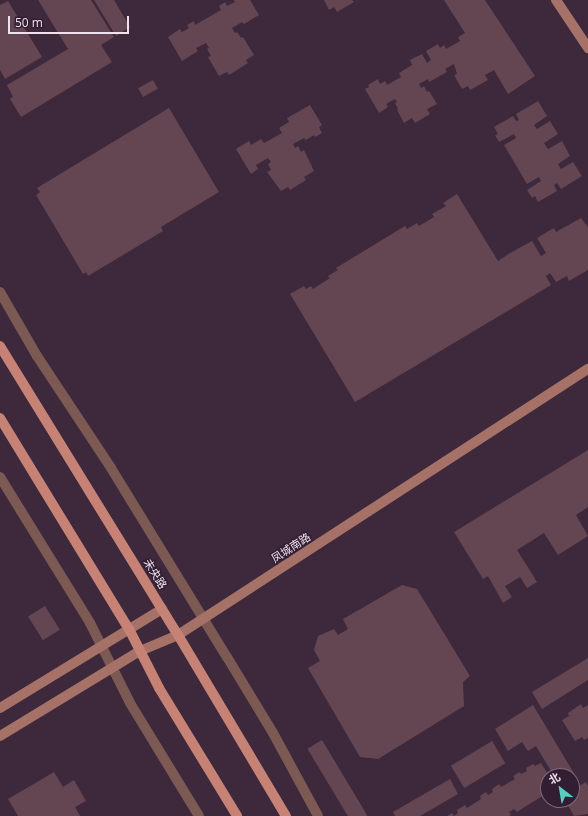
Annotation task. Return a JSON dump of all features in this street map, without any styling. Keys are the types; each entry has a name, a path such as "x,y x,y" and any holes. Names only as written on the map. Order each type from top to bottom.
{"main road":[{"name":"未央路","path":"0,346 178,635 286,816"},
{"path":"0,418 129,629 158,688 237,816"}],"street":[{"path":"556,0 588,48"},
{"path":"0,292 38,356 111,468 204,619 273,733 318,816"},
{"name":"凤城南路","path":"0,736 140,651 178,635 204,619 588,369"},
{"path":"0,477 86,617 130,703 199,816"},
{"path":"0,708 162,609"}],"building":[{"path":"38,0 91,0 114,37 101,45 112,62 21,117 10,99 13,97 7,85 68,49"},
{"path":"94,0 114,0 130,27 116,36"},
{"path":"234,0 250,0 259,15 244,24 242,22 232,28 241,38 243,37 254,55 246,60 248,63 229,75 227,72 219,76 208,57 211,56 207,49 209,48 206,43 196,48 198,51 182,61 168,37 180,29 182,32 189,28 187,25 194,21 195,25 221,10 219,6 225,2 227,6 235,2"},
{"path":"324,0 352,0 354,2 337,12 334,7 329,10"},
{"path":"444,0 485,0 535,76 508,94 494,70 485,75 488,80 470,90 468,86 462,89 454,75 457,74 454,64 445,69 447,72 429,82 428,79 419,84 421,88 424,86 427,92 429,91 437,104 427,109 430,114 415,123 412,118 404,123 397,110 398,109 395,103 397,102 395,99 386,104 388,107 379,113 365,89 369,87 368,85 378,79 380,84 385,81 387,85 401,77 399,73 412,65 410,60 422,54 427,63 431,60 426,51 438,44 440,48 444,45 446,49 460,41 458,37 465,33"},
{"path":"8,1 42,57 5,79 0,70 0,5"},
{"path":"153,80 158,89 143,97 138,88"},
{"path":"538,101 547,116 534,125 537,129 550,121 558,134 544,143 548,149 562,141 570,156 558,164 561,169 573,162 582,176 561,189 557,183 554,185 557,191 538,202 535,196 532,198 527,190 541,181 539,177 527,184 504,145 516,138 514,134 499,142 495,135 498,134 494,127 513,116 516,121 519,120 516,114"},
{"path":"310,105 322,125 319,127 322,133 315,137 314,135 306,140 304,138 293,144 295,148 298,146 301,152 304,150 314,171 304,177 306,180 290,190 288,187 281,191 267,172 271,170 268,164 271,162 268,158 256,165 258,169 251,174 236,149 249,141 251,145 261,139 264,143 282,133 279,128 289,122 287,118"},
{"path":"169,108 219,192 161,227 163,231 88,276 86,272 83,274 36,195 40,192 37,188"},
{"path":"457,194 498,261 532,241 541,256 546,253 537,238 554,228 556,232 581,218 588,227 588,270 569,281 567,276 556,282 550,273 546,276 551,285 355,402 290,294 304,286 306,289 311,286 313,289 330,278 328,276 338,270 336,268 405,226 407,229 417,223 419,226 434,217 432,214 446,206 443,203"},
{"path":"588,450 588,507 576,515 588,536 558,555 544,533 517,550 537,582 527,588 520,577 505,586 512,597 503,603 488,576 483,579 454,532"},
{"path":"402,585 417,589 470,676 463,682 464,706 378,759 360,757 308,668 320,661 314,650 318,636 334,629 338,635 348,629 343,619"},
{"path":"45,606 60,630 43,640 28,617"},
{"path":"588,658 588,680 542,709 532,692"},
{"path":"581,704 583,708 588,705 588,738 584,740 582,737 575,741 562,720 569,716 568,713"},
{"path":"533,705 571,768 549,768 536,746 528,751 522,742 508,751 495,729"},
{"path":"322,740 367,815 348,816 307,749"},
{"path":"492,741 505,763 464,788 451,766"},
{"path":"541,763 544,768 540,768 540,798 517,812 514,809 509,812 511,815 454,816 458,813 457,810 465,805 467,808 481,799 480,796 486,792 488,795 493,792 492,789 499,784 501,787 515,779 513,776 520,772 521,774 527,771 526,768 533,764 535,766"},
{"path":"54,772 63,787 74,780 86,801 75,807 80,816 18,816 8,799"},
{"path":"450,779 458,794 420,816 395,816 393,812"},
{"path":"586,782 588,786 588,814 574,816 570,808 580,808 580,785"},
{"path":"452,813 454,816 447,816"}]}
